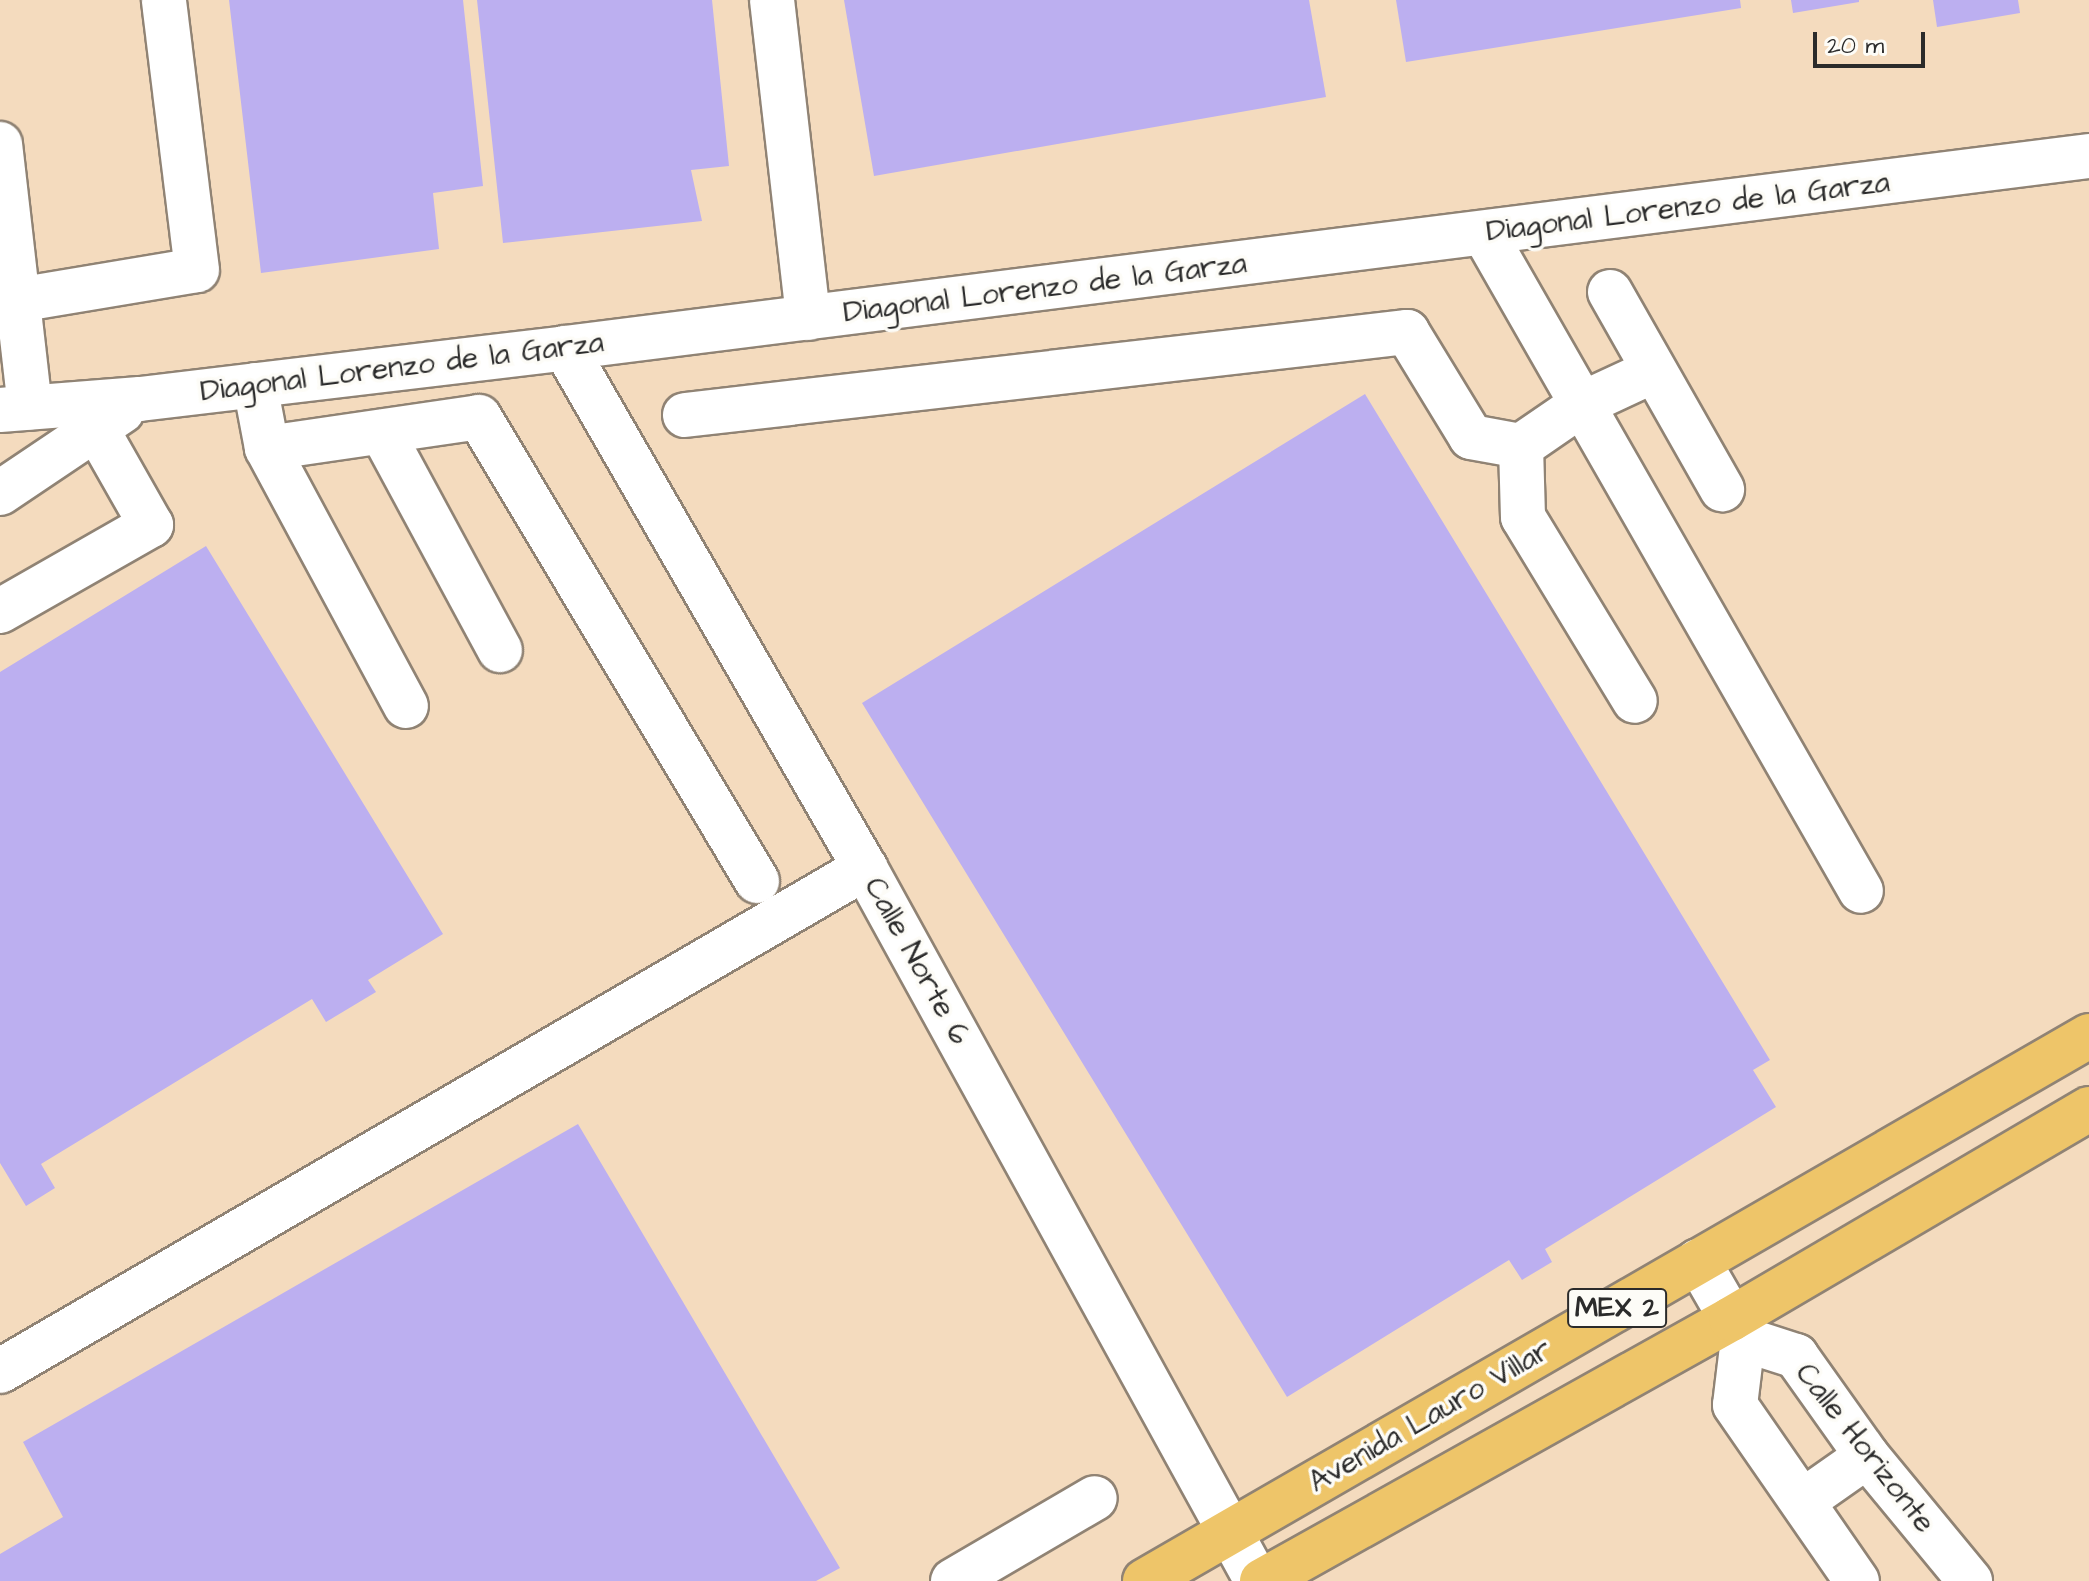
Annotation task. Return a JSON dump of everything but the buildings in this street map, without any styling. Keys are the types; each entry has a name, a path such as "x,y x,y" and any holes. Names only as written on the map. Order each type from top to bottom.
{"main road":[{"name":"Avenida Lauro Villar","path":"1145,1581 2089,1036"},
{"name":"Avenida Lauro Villar","path":"1259,1581 1737,1329 2089,1109"}],"street":[{"path":"18,300 197,270 164,0"},
{"path":"772,0 808,318"},
{"path":"0,144 18,300 15,408"},
{"name":"Diagonal Lorenzo de la Garza","path":"15,408 140,399 565,348 2089,156"},
{"path":"1484,233 1861,891"},
{"path":"1610,292 1722,489"},
{"path":"685,415 1407,332 1471,437 1521,446 1582,404 1653,371"},
{"name":"Calle Norte 6","path":"565,348 865,868 1259,1581"},
{"path":"255,385 267,448 406,706"},
{"path":"0,493 140,399"},
{"path":"267,448 479,417 757,881"},
{"path":"0,611 151,525 96,428"},
{"path":"382,432 500,650"},
{"path":"1521,446 1523,517 1635,701"},
{"path":"0,1371 865,868"},
{"path":"1698,1261 1737,1329 1735,1405 1857,1581"},
{"name":"Calle Horizonte","path":"1737,1329 1796,1356 1867,1456 1970,1581"},
{"path":"1803,1501 1867,1456"},
{"path":"953,1581 1095,1498"}]}
